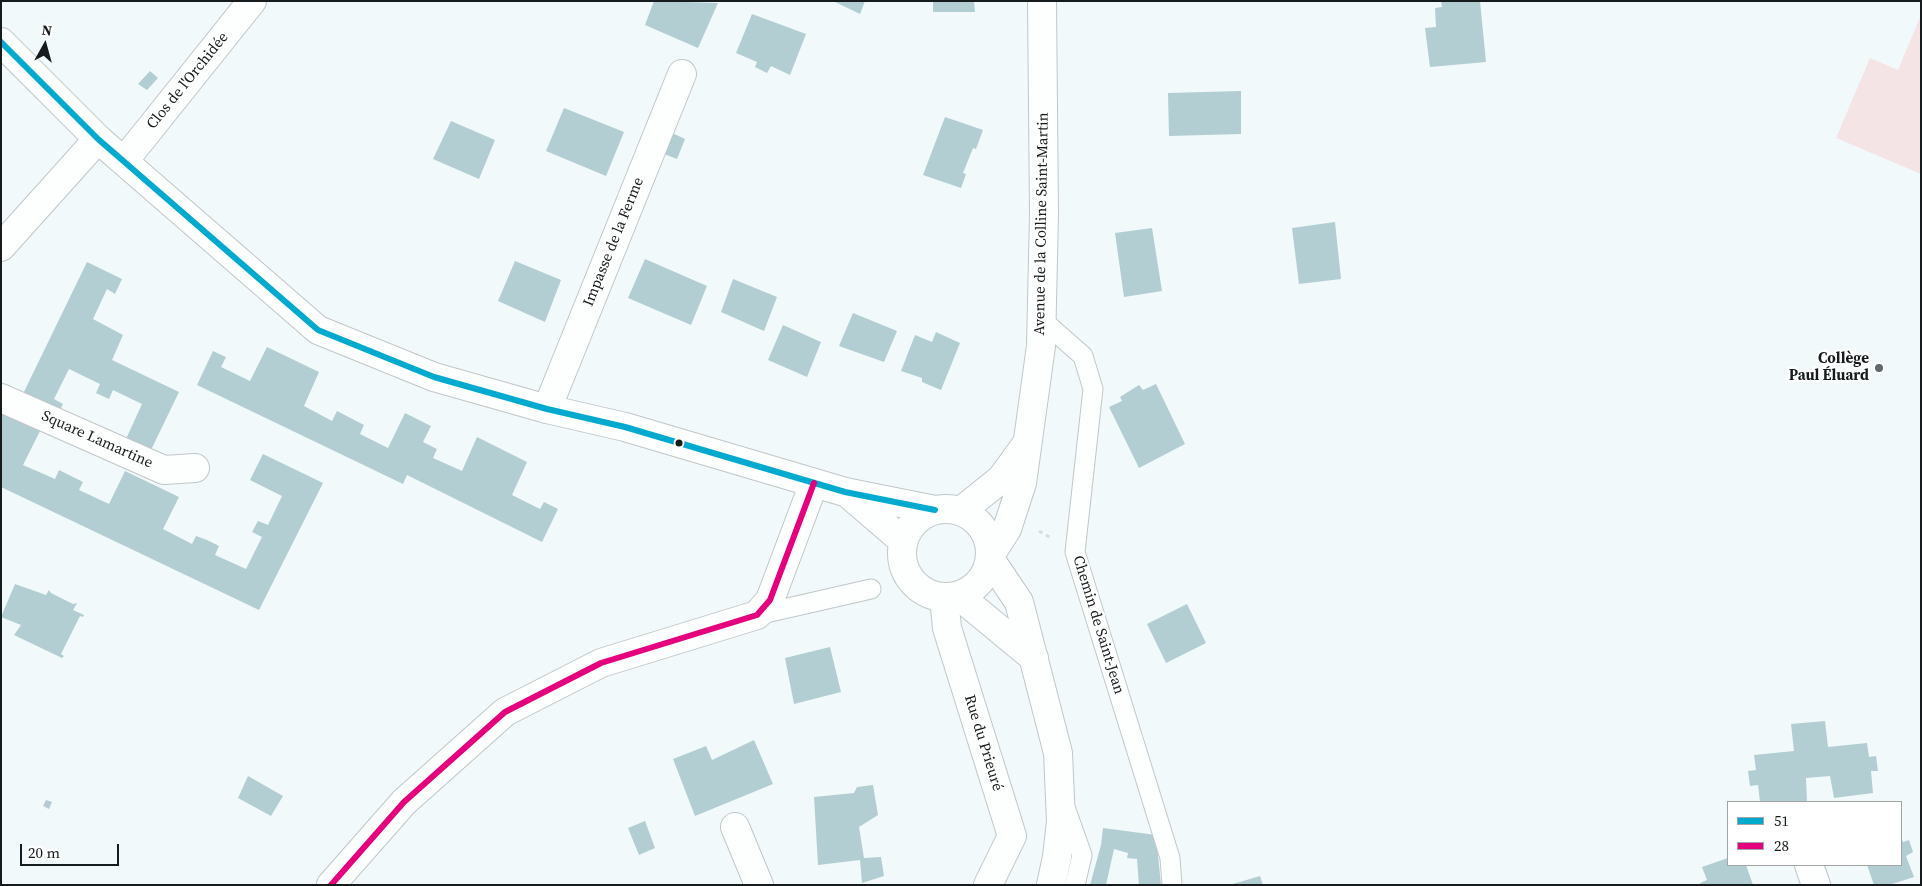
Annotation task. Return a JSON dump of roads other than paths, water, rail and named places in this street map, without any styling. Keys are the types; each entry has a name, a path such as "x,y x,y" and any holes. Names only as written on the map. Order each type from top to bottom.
{"street":[{"name":"Clos de l'Orchidée","path":"124,161 252,1"},
{"name":"Avenue de la Colline Saint-Martin","path":"990,556 1008,529 1022,483 1041,346 1044,214 1042,1"},
{"path":"1,42 98,139 318,330 434,377 547,409 625,427 845,492 948,511 977,521 989,540 990,556 982,579 969,591 951,597"},
{"name":"Impasse de la Ferme","path":"547,409 682,74"},
{"path":"1,247 98,139"},
{"name":"Square Lamartine","path":"1,398 164,470 196,468"},
{"name":"Avenue de la Colline Saint-Martin","path":"948,511 1001,479 1026,445"},
{"path":"331,885 404,802 504,712 601,663 757,615 770,600 814,483"},
{"path":"845,492 903,541"},
{"path":"948,511 916,520 908,530 903,541 901,553 906,574 913,583 926,593 951,597 1034,658"},
{"path":"990,556 1019,602 1058,753 1061,821 1057,857 1051,885"},
{"name":"Rue du Prieuré","path":"951,597 947,628 1012,836 988,885"},
{"path":"735,827 759,885"},
{"path":"1809,866 1816,885"}],"lane":[{"name":"Chemin de Saint-Jean","path":"1042,320 1083,356 1093,389 1075,552 1170,858 1172,885"},
{"path":"757,615 871,589"},
{"path":"1060,792 1082,855 1075,885"}],"place":[{"name":"Collège Paul Éluard","path":"1879,368"}]}
